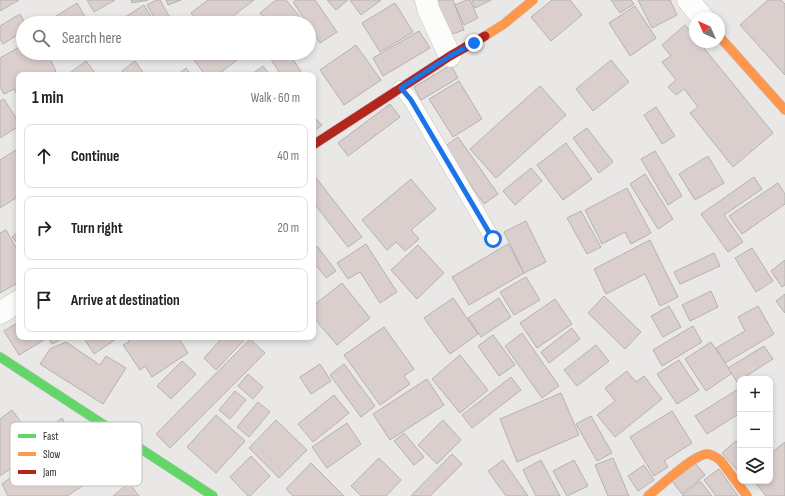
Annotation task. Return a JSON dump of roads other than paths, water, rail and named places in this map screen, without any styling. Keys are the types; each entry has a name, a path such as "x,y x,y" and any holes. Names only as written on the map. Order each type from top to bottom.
{"street":[{"path":"426,0 429,11 450,56"},
{"path":"316,144 450,56 504,24 533,0"},
{"path":"688,0 698,12"},
{"path":"725,43 785,110"},
{"path":"0,313 16,303"},
{"path":"0,357 100,422"},
{"path":"142,450 213,496"},
{"path":"648,496 685,465 703,454 711,454 716,457 747,496"}],"lane":[{"path":"401,88 411,100 493,239"}]}
